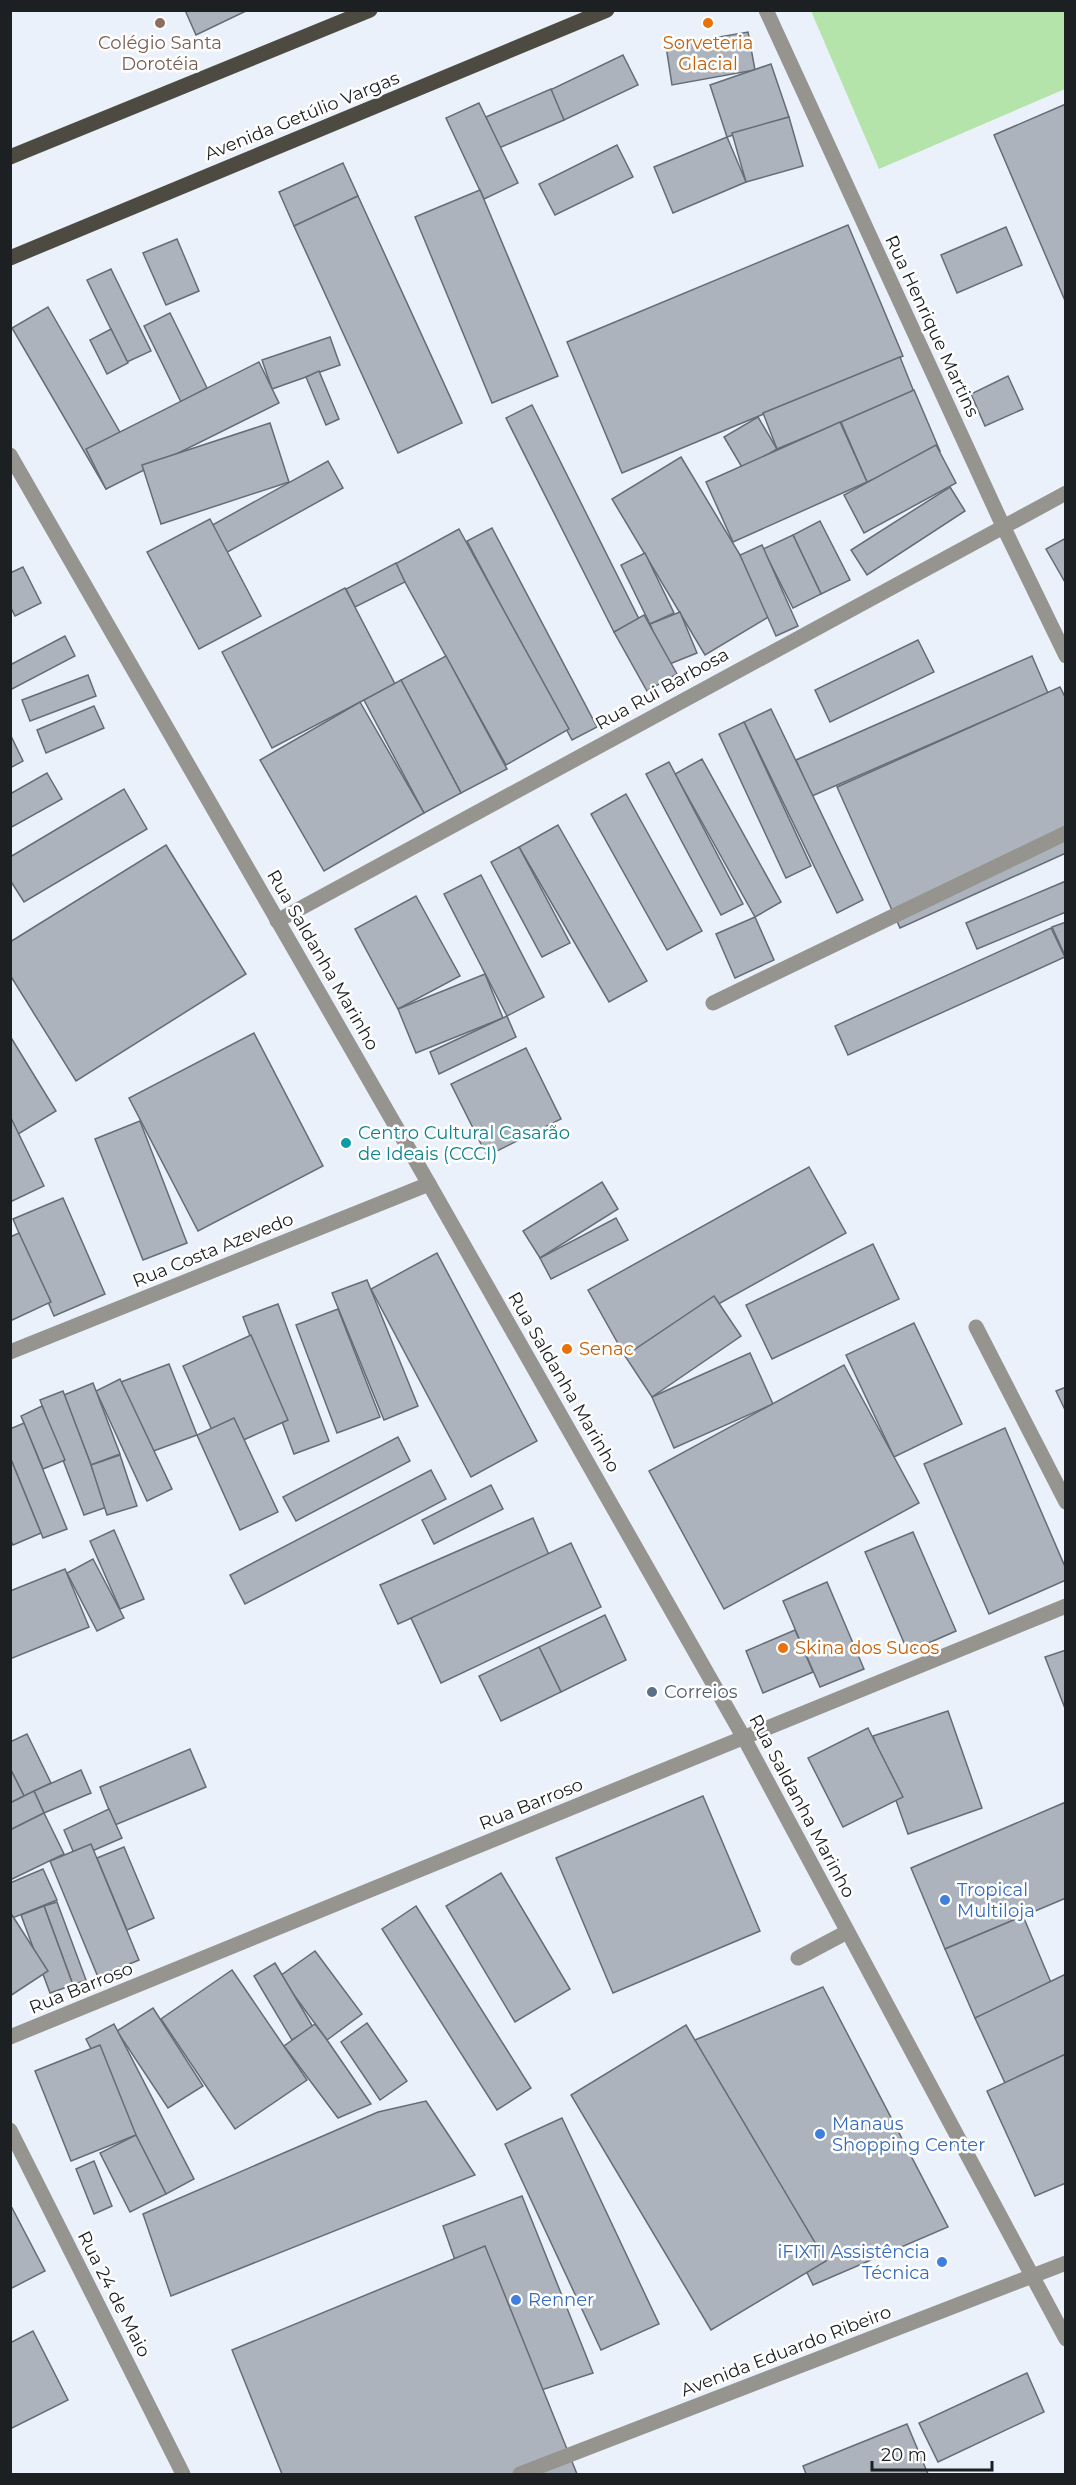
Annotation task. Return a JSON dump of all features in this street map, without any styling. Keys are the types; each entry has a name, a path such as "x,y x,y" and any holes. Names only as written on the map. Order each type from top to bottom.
{"main road":[{"path":"10,157 370,10"},
{"name":"Avenida Getúlio Vargas","path":"10,258 608,10"}],"street":[{"name":"Rua Henrique Martins","path":"766,10 1065,656"},
{"name":"Rua Saldanha Marinho","path":"10,454 744,1738 1065,2339"},
{"name":"Rua Rui Barbosa","path":"277,921 1065,493"},
{"path":"713,1003 1065,833"},
{"name":"Rua Costa Azevedo","path":"10,1352 429,1184"},
{"path":"976,1327 1065,1502"},
{"name":"Rua Barroso","path":"10,2037 1065,1606"},
{"path":"798,1958 847,1932"},
{"name":"Rua 24 de Maio","path":"10,2130 183,2475"},
{"name":"Avenida Eduardo Ribeiro","path":"520,2475 1065,2263"}],"green space":[{"path":"811,11 1065,11 1065,89 879,169"}],"building":[{"path":"185,10 248,10 196,35"},
{"path":"748,32 755,70 672,85 666,46"},
{"path":"623,55 638,85 564,120 550,90"},
{"path":"771,64 789,117 727,137 710,85"},
{"path":"551,89 564,120 499,148 486,117"},
{"path":"479,103 518,183 484,199 446,118"},
{"path":"1066,104 1066,303 994,135"},
{"path":"789,117 803,166 746,182 732,133"},
{"path":"727,137 746,182 673,213 654,167"},
{"path":"617,145 633,177 555,215 539,184"},
{"path":"343,163 358,196 294,226 279,192"},
{"path":"480,190 558,376 492,403 415,217"},
{"path":"358,196 462,423 398,453 294,226"},
{"path":"848,225 903,356 622,473 567,342"},
{"path":"1006,227 1022,265 957,293 941,255"},
{"path":"177,239 199,291 166,305 143,253"},
{"path":"111,269 151,351 127,362 87,280"},
{"path":"48,307 141,469 106,489 12,328"},
{"path":"170,313 207,388 181,402 144,326"},
{"path":"111,329 128,363 107,374 90,340"},
{"path":"330,337 340,365 272,389 262,360"},
{"path":"900,357 914,392 777,449 763,413"},
{"path":"259,362 279,403 106,489 86,449"},
{"path":"319,371 339,419 326,425 306,377"},
{"path":"1008,376 1023,409 985,426 971,394"},
{"path":"914,390 940,451 867,482 841,422"},
{"path":"532,405 639,619 614,632 506,418"},
{"path":"758,417 777,449 743,469 724,437"},
{"path":"840,422 867,482 733,542 706,482"},
{"path":"270,423 289,482 161,524 142,465"},
{"path":"936,445 956,483 864,533 844,495"},
{"path":"681,457 775,613 705,655 612,499"},
{"path":"328,461 343,488 213,560 198,533"},
{"path":"950,487 965,511 867,575 851,550"},
{"path":"210,519 261,616 199,649 147,552"},
{"path":"820,521 850,580 821,594 793,535"},
{"path":"492,528 597,727 572,740 467,541"},
{"path":"459,529 569,729 506,765 395,564"},
{"path":"793,535 821,594 793,608 763,549"},
{"path":"1066,538 1066,584 1046,549"},
{"path":"762,545 798,626 776,636 740,555"},
{"path":"645,553 674,613 650,624 621,565"},
{"path":"396,563 405,582 355,607 346,589"},
{"path":"23,567 41,603 15,616 10,606 10,573"},
{"path":"345,588 395,684 272,748 222,652"},
{"path":"680,612 697,653 667,665 650,624"},
{"path":"644,615 677,674 647,691 614,632"},
{"path":"65,636 75,656 10,690 10,665"},
{"path":"918,640 934,672 830,722 815,690"},
{"path":"446,656 507,769 461,793 401,680"},
{"path":"1032,656 1048,693 812,796 796,760"},
{"path":"88,675 96,696 30,721 22,700"},
{"path":"401,680 461,793 424,813 364,700"},
{"path":"1060,687 1066,699 1066,853 900,928 837,787"},
{"path":"360,702 424,813 324,871 260,760"},
{"path":"94,706 104,728 46,753 37,730"},
{"path":"771,709 863,900 837,913 744,722"},
{"path":"744,722 811,866 786,878 719,734"},
{"path":"10,734 23,761 10,768"},
{"path":"702,759 781,902 755,917 675,774"},
{"path":"669,762 743,904 721,915 646,774"},
{"path":"47,773 62,799 10,828 10,794"},
{"path":"124,789 147,829 24,902 10,880 10,857"},
{"path":"626,794 702,931 667,950 591,814"},
{"path":"558,825 647,981 609,1002 519,847"},
{"path":"166,845 246,974 76,1081 10,975 10,942"},
{"path":"519,847 570,943 542,957 491,862"},
{"path":"481,875 544,997 507,1016 444,894"},
{"path":"1066,881 1066,912 977,949 966,923"},
{"path":"416,896 460,976 398,1009 355,929"},
{"path":"755,917 774,960 735,978 716,934"},
{"path":"1066,922 1066,958 1052,927"},
{"path":"1051,928 1065,957 848,1055 835,1026"},
{"path":"485,974 503,1018 416,1053 398,1009"},
{"path":"507,1016 516,1037 439,1074 430,1052"},
{"path":"254,1033 323,1166 198,1231 129,1098"},
{"path":"10,1036 56,1111 10,1139"},
{"path":"526,1048 561,1119 487,1156 451,1084"},
{"path":"10,1116 44,1186 10,1202"},
{"path":"140,1121 187,1243 143,1260 95,1139"},
{"path":"809,1167 846,1233 625,1356 588,1290"},
{"path":"602,1182 618,1209 540,1258 523,1231"},
{"path":"63,1198 105,1294 54,1316 13,1219"},
{"path":"616,1218 628,1240 551,1279 540,1258"},
{"path":"19,1233 51,1302 10,1321 10,1237"},
{"path":"873,1244 899,1299 772,1359 746,1305"},
{"path":"437,1253 537,1441 471,1477 371,1289"},
{"path":"367,1280 418,1406 384,1420 332,1293"},
{"path":"714,1296 741,1336 652,1397 625,1356"},
{"path":"278,1304 329,1441 294,1454 243,1317"},
{"path":"338,1309 380,1417 337,1433 296,1325"},
{"path":"914,1323 962,1424 894,1457 846,1355"},
{"path":"251,1335 288,1420 221,1450 183,1366"},
{"path":"750,1353 773,1404 674,1448 652,1397"},
{"path":"169,1364 197,1435 148,1453 121,1382"},
{"path":"844,1365 919,1503 724,1609 649,1471"},
{"path":"120,1379 172,1489 147,1501 96,1391"},
{"path":"93,1383 120,1454 91,1465 64,1395"},
{"path":"1066,1387 1066,1412 1056,1391"},
{"path":"63,1391 107,1507 84,1515 40,1400"},
{"path":"42,1406 65,1460 43,1469 21,1416"},
{"path":"234,1418 278,1512 240,1530 197,1435"},
{"path":"24,1423 67,1529 43,1538 10,1457 10,1429"},
{"path":"1005,1428 1066,1569 1066,1580 989,1614 924,1464"},
{"path":"398,1437 410,1461 296,1521 283,1497"},
{"path":"120,1455 137,1506 107,1515 91,1465"},
{"path":"10,1457 41,1533 13,1545 10,1539"},
{"path":"431,1470 446,1499 245,1604 230,1575"},
{"path":"491,1485 503,1509 434,1544 422,1520"},
{"path":"533,1518 550,1557 398,1624 380,1585"},
{"path":"114,1530 144,1599 120,1609 90,1541"},
{"path":"913,1532 956,1631 908,1652 865,1552"},
{"path":"571,1543 601,1607 441,1683 411,1618"},
{"path":"93,1559 124,1618 97,1631 67,1573"},
{"path":"65,1569 89,1627 10,1659 10,1591"},
{"path":"827,1582 864,1669 820,1687 783,1601"},
{"path":"605,1615 626,1660 561,1692 539,1647"},
{"path":"795,1630 813,1672 763,1693 746,1651"},
{"path":"539,1647 561,1692 501,1721 479,1676"},
{"path":"1066,1650 1066,1711 1045,1657"},
{"path":"948,1711 982,1808 908,1834 873,1736"},
{"path":"868,1728 903,1797 843,1827 808,1758"},
{"path":"27,1734 51,1783 24,1796 10,1768 10,1742"},
{"path":"190,1749 206,1787 115,1825 100,1787"},
{"path":"10,1768 24,1796 10,1803"},
{"path":"81,1770 91,1793 44,1813 34,1791"},
{"path":"34,1791 44,1813 10,1830 10,1803"},
{"path":"703,1796 760,1931 613,1993 556,1858"},
{"path":"1066,1802 1066,1898 945,1949 911,1868"},
{"path":"109,1809 122,1838 76,1858 64,1830"},
{"path":"44,1813 64,1854 10,1880 10,1830"},
{"path":"91,1844 139,1960 98,1977 50,1861"},
{"path":"124,1847 154,1918 127,1930 97,1858"},
{"path":"43,1869 57,1900 10,1919 10,1883"},
{"path":"501,1873 570,1989 515,2022 446,1906"},
{"path":"57,1902 86,1980 73,1985 44,1906"},
{"path":"44,1906 73,1985 50,1993 21,1915"},
{"path":"416,1906 531,2088 497,2110 382,1929"},
{"path":"10,1912 48,1971 10,1996"},
{"path":"1023,1916 1052,1985 975,2018 945,1949"},
{"path":"315,1951 362,2014 327,2040 280,1976"},
{"path":"275,1963 313,2027 292,2040 254,1976"},
{"path":"232,1970 307,2080 235,2129 161,2019"},
{"path":"1066,1974 1066,2054 1005,2083 975,2018"},
{"name":"Manaus Shopping Center","path":"823,1987 948,2227 813,2285 695,2040"},
{"path":"153,2008 203,2086 168,2108 117,2031"},
{"path":"367,2023 407,2081 380,2100 341,2042"},
{"path":"114,2024 194,2179 166,2194 86,2039"},
{"path":"315,2024 371,2104 338,2118 284,2046"},
{"path":"686,2025 826,2261 711,2330 571,2095"},
{"path":"100,2045 136,2135 71,2161 35,2071"},
{"path":"1066,2054 1066,2183 1035,2196 987,2091"},
{"path":"426,2101 475,2175 171,2296 143,2214 378,2112"},
{"path":"562,2118 659,2324 601,2350 505,2144"},
{"path":"136,2135 166,2194 130,2212 100,2153"},
{"path":"94,2161 112,2206 94,2214 76,2169"},
{"name":"Renner","path":"522,2196 593,2373 505,2402 443,2226"},
{"path":"10,2204 45,2271 10,2289"},
{"path":"485,2246 577,2474 282,2474 232,2350"},
{"path":"33,2331 68,2400 10,2429 10,2343"},
{"path":"1027,2373 1044,2412 938,2462 919,2423"},
{"path":"907,2424 928,2474 806,2474 803,2466"}],"place":[{"name":"Colégio Santa Dorotéia","path":"160,23"},
{"name":"Sorveteria Glacial","path":"708,23"},
{"name":"Centro Cultural Casarão de Ideais (CCCI)","path":"346,1143"},
{"name":"Senac","path":"567,1349"},
{"name":"Skina dos Sucos","path":"783,1648"},
{"name":"Correios","path":"652,1692"},
{"name":"Tropical Multiloja","path":"945,1900"},
{"name":"Manaus Shopping Center","path":"820,2134"},
{"name":"iFIXTI Assistência Técnica","path":"942,2262"},
{"name":"Renner","path":"516,2300"}]}
